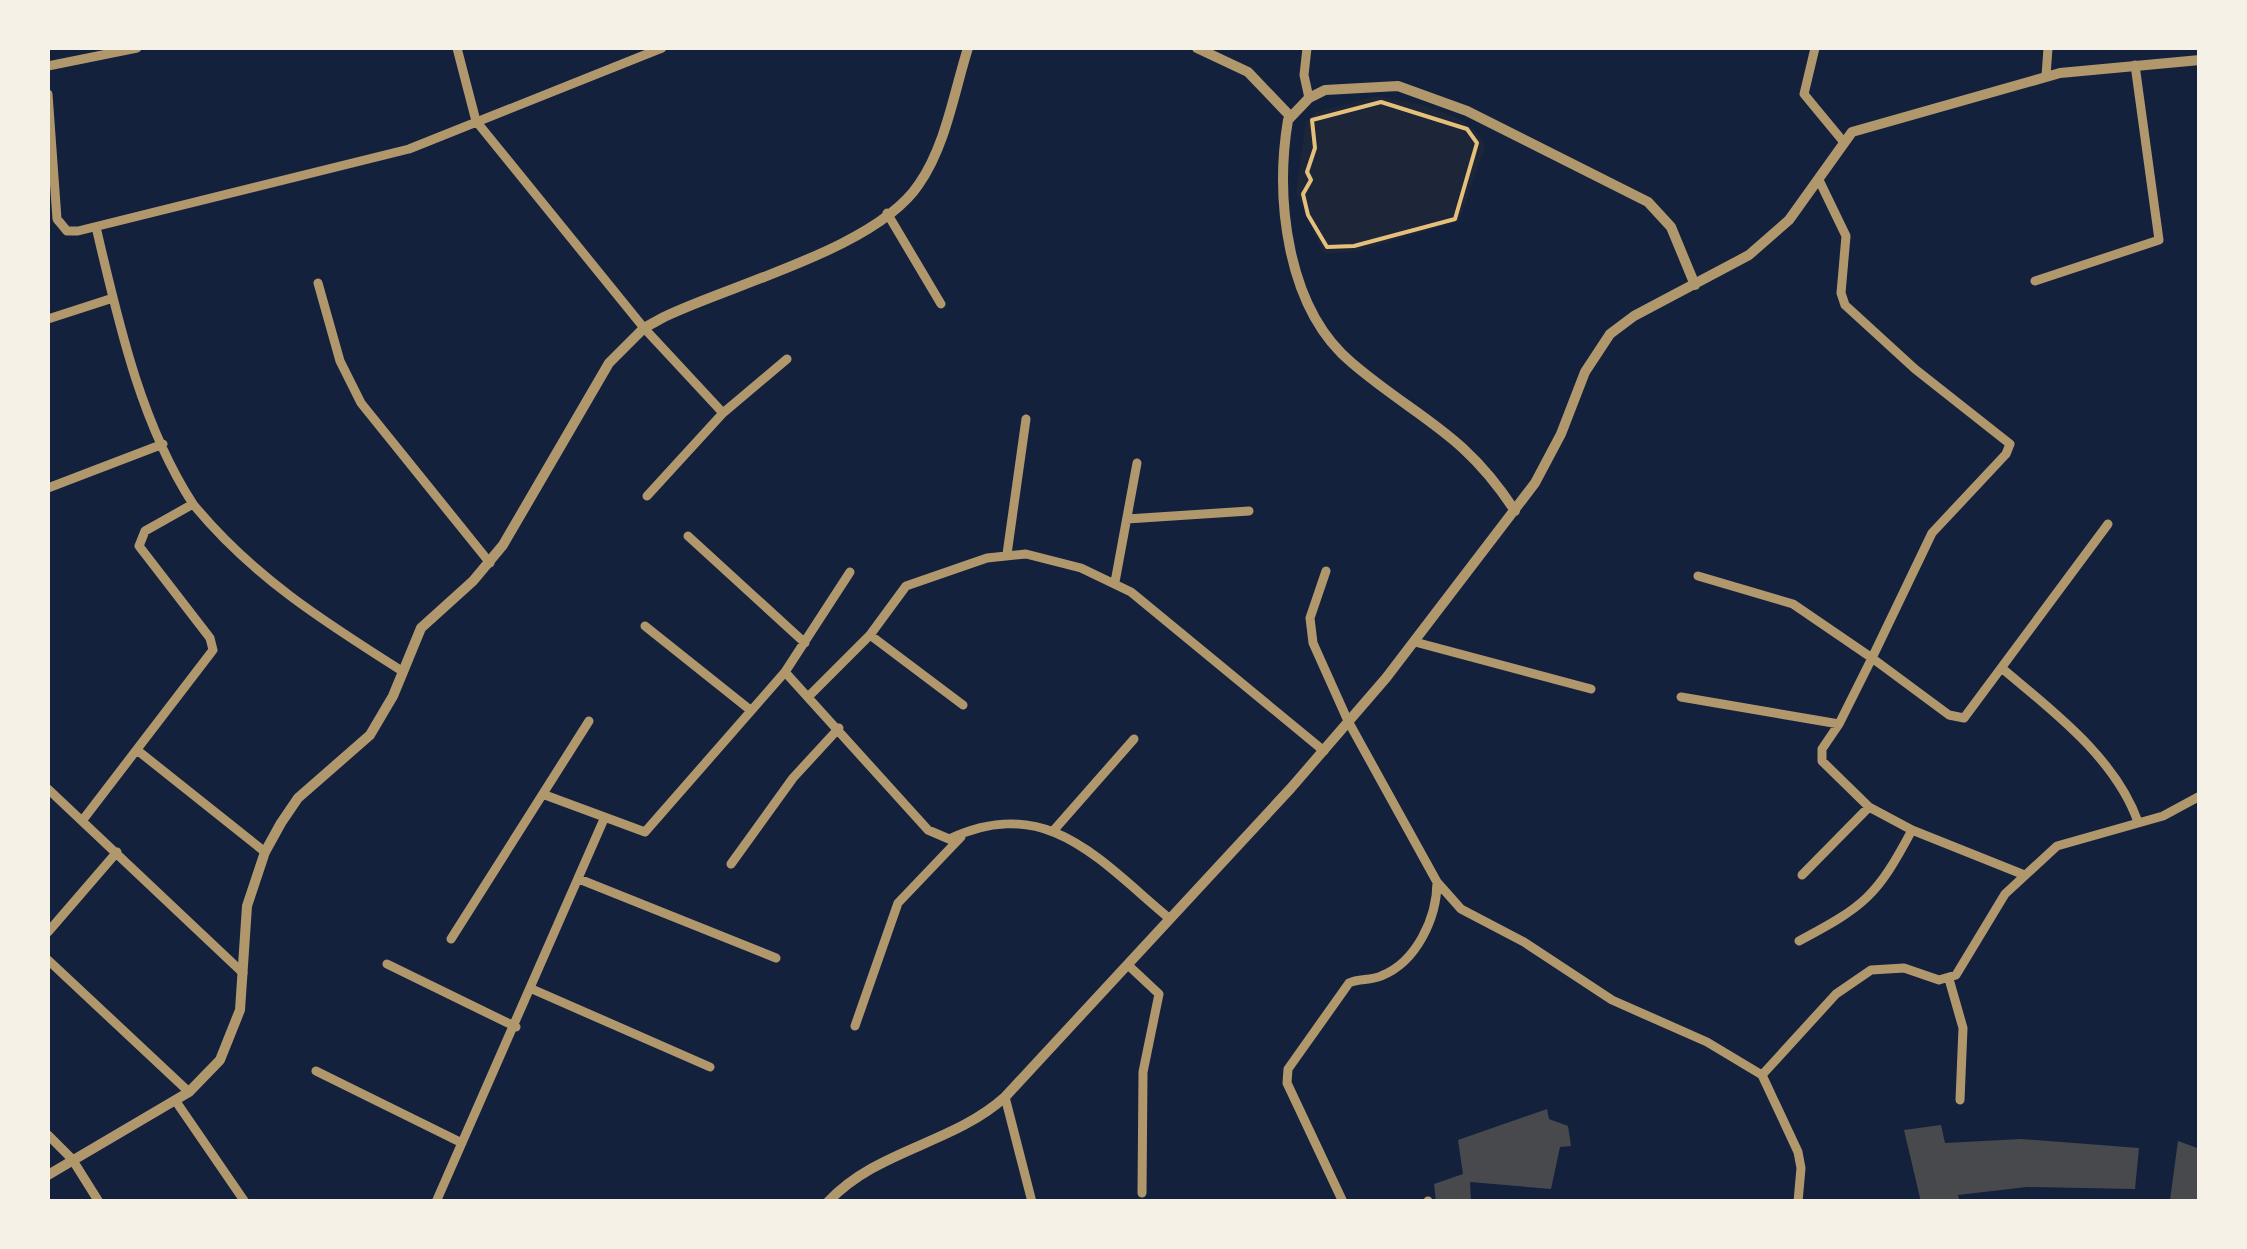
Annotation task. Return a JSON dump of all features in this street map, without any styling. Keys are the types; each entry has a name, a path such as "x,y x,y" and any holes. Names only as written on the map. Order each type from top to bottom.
{"street":[{"path":"48,66 137,48"},
{"path":"457,48 476,120 644,328 723,413"},
{"path":"48,94 57,219 67,230 409,148 662,48"},
{"path":"48,1175 189,1092 220,1060 240,1010 244,973 241,939 246,906 264,852 298,798 370,735 421,628 490,563 535,496 596,382 644,328 816,254 887,213 919,185 933,159 968,48"},
{"path":"1197,48 1248,72 1291,118"},
{"path":"1308,48 1304,75 1309,98"},
{"path":"1815,48 1804,94 1842,140"},
{"path":"2046,76 2048,48"},
{"path":"828,1202 862,1174 952,1135 1005,1097 1324,751 1414,642 1515,511 1548,461 1597,350 1634,316 1760,246 1788,220 1819,180 1842,140 1866,126 2046,76 2200,60"},
{"path":"2035,281 2159,240 2135,64"},
{"path":"1515,511 1467,448 1350,362 1320,322 1306,296 1287,232 1284,159 1291,118 1309,98 1346,87 1398,86 1467,110 1648,202 1670,227 1695,285"},
{"path":"1819,180 1846,236 1841,294 1844,305 1925,378 2010,444 1932,533 1840,724 1822,749 1822,761 1869,807 1912,830 2022,874"},
{"path":"887,213 941,304"},
{"path":"96,226 121,334 163,444 193,504 226,544 267,582 402,671"},
{"path":"318,283 340,361 361,404 490,563"},
{"path":"48,318 113,298"},
{"path":"647,496 723,413 787,359"},
{"path":"1008,554 1026,419"},
{"path":"48,488 163,444"},
{"path":"1116,582 1136,462"},
{"path":"82,820 213,650 210,638 139,546 145,531 193,504"},
{"path":"1126,520 1249,511"},
{"path":"1698,576 1793,604 1956,719 1969,714 2004,670 2108,524"},
{"path":"688,536 805,643"},
{"path":"810,696 870,635 906,586 930,574 1008,554 1043,557 1116,582 1324,751"},
{"path":"1326,570 1310,629 1348,721 1437,882 1461,909 1533,948 1612,1000 1718,1047 1762,1075 1798,1152 1798,1202"},
{"path":"545,795 645,832 785,672 850,572"},
{"path":"645,626 749,709"},
{"path":"870,635 962,705"},
{"path":"1414,642 1591,689"},
{"path":"2004,670 2069,726 2098,758 2130,798 2138,822"},
{"path":"785,672 839,728 914,819 940,838 996,822 1020,822 1054,830 1085,848 1170,919"},
{"path":"1681,697 1840,724"},
{"path":"451,940 588,721"},
{"path":"731,864 793,778 839,728"},
{"path":"1054,830 1134,739"},
{"path":"137,750 264,852"},
{"path":"48,789 244,973"},
{"path":"1949,979 2022,874 2070,840 2163,816 2200,796"},
{"path":"1802,875 1869,807"},
{"path":"436,1202 604,819"},
{"path":"1799,941 1842,918 1876,893 1912,830"},
{"path":"855,1026 898,904 966,831"},
{"path":"48,932 116,852"},
{"path":"579,878 776,958"},
{"path":"1342,1202 1287,1084 1288,1070 1349,983 1382,976 1411,950 1433,918 1437,882"},
{"path":"48,960 189,1092"},
{"path":"387,964 516,1027"},
{"path":"1128,965 1160,994 1143,1072 1142,1192"},
{"path":"1762,1075 1836,994 1870,970 1904,968 1949,979"},
{"path":"1949,979 1963,1028 1960,1100"},
{"path":"532,989 710,1067"},
{"path":"316,1071 462,1143"},
{"path":"1005,1097 1032,1202"},
{"path":"175,1100 244,1202"},
{"path":"48,1135 72,1159 100,1202"}],"path":[{"path":"1381,102 1467,129 1477,143 1455,220 1354,246 1328,247 1308,214 1303,194 1311,180 1308,172 1315,148 1311,137 1312,120 1381,102"}],"shaded area":[{"path":"1376,96 1422,105 1455,117 1479,135 1485,147 1459,221 1360,251 1324,254 1296,193 1306,122 1316,112"}],"building":[{"path":"1547,1109 1549,1119 1568,1126 1571,1146 1560,1147 1551,1189 1470,1182 1471,1202 1436,1202 1434,1184 1463,1174 1458,1140"},
{"path":"1941,1125 1945,1143 2021,1139 2139,1148 2135,1189 2027,1187 1958,1195 1960,1202 1921,1202 1904,1130"},
{"path":"2178,1141 2200,1149 2200,1202 2170,1200"}]}
